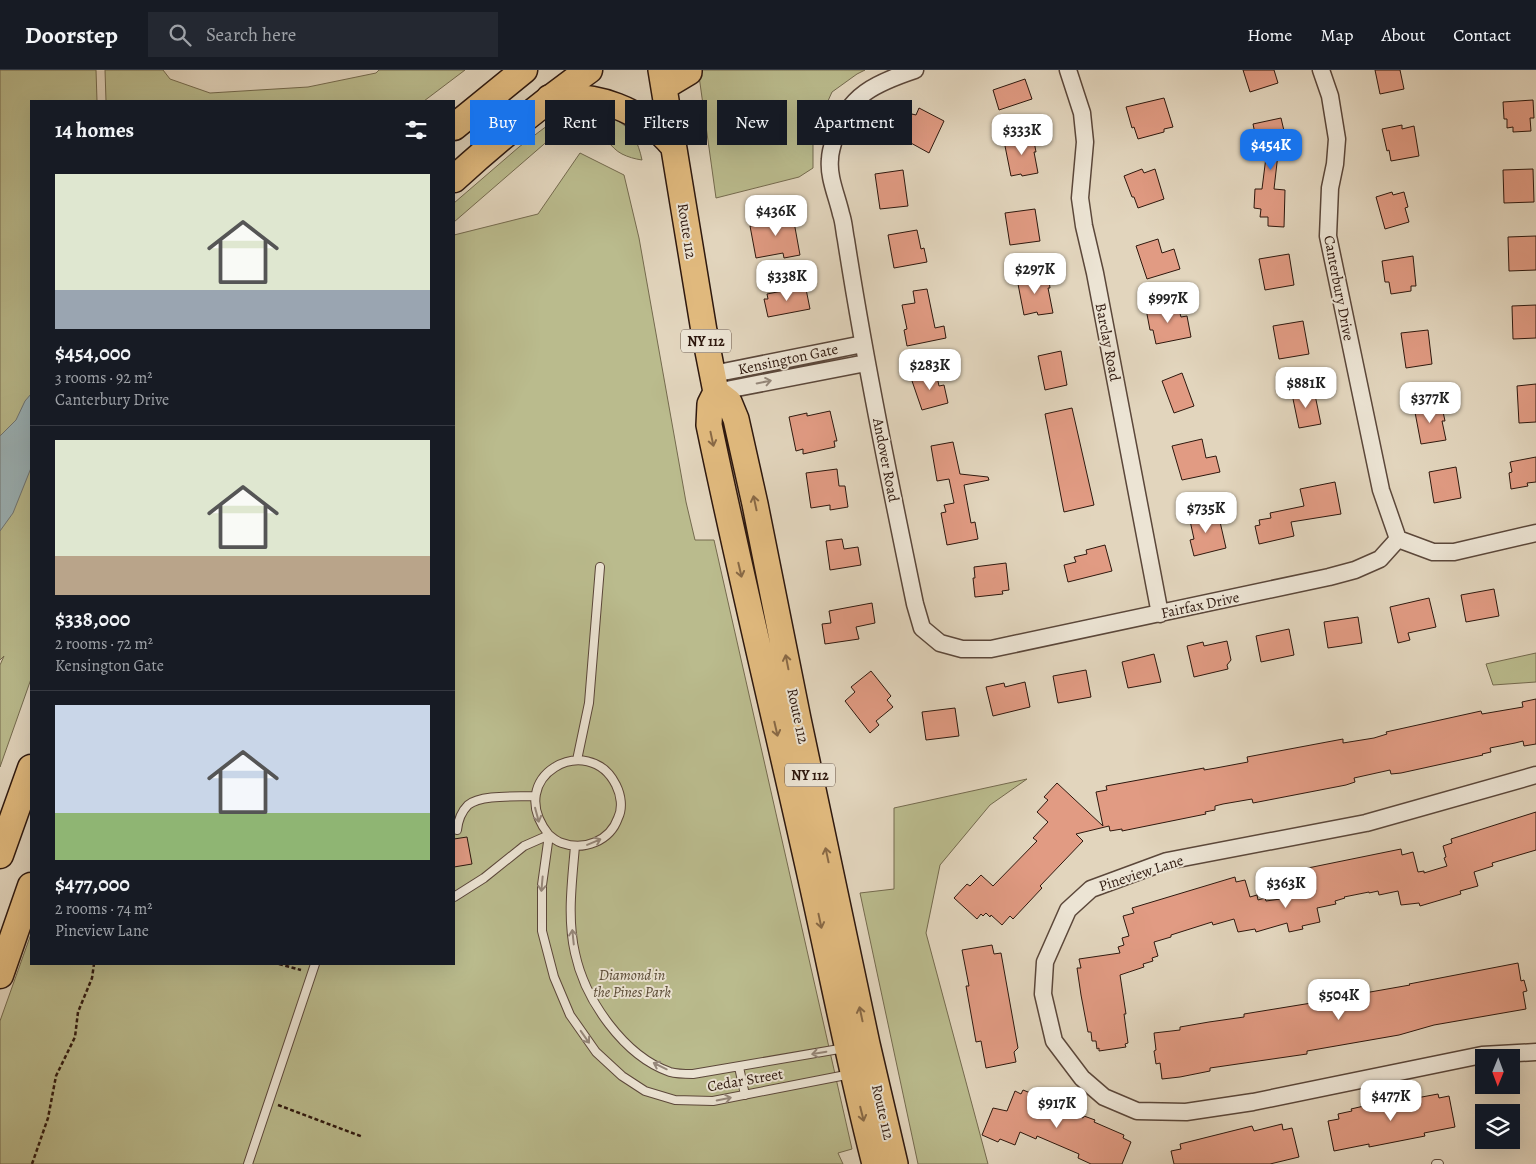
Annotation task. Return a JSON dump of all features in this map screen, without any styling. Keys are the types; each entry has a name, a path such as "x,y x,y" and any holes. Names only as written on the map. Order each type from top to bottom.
{"highway":[{"path":"455,126 524,70"},
{"path":"455,178 484,151 549,98 590,70"},
{"path":"0,855 30,771"},
{"path":"0,975 30,889"}],"main road":[{"path":"663,79 688,72 689,70"},
{"name":"Route 112","path":"663,79 714,383 729,402 738,428 798,719 862,1071 875,1164"},
{"path":"549,98 584,98 617,106 648,122 673,146"},
{"name":"Route 112","path":"862,1071 895,1164"}],"street":[{"name":"Andover Road","path":"915,70 875,87 857,99 844,114 834,138 830,159 834,188 842,215 862,344 915,604 922,628 940,643 962,649 991,650"},
{"name":"Barclay Road","path":"1068,70 1082,113 1085,142 1080,198 1084,226 1097,282 1160,614"},
{"name":"Canterbury Drive","path":"1321,70 1330,96 1337,138 1335,164 1330,188 1328,236 1381,490 1398,539"},
{"name":"Kensington Gate","path":"714,383 862,344"},
{"name":"Kensington Gate","path":"714,383 866,363"},
{"path":"1398,539 1432,552 1454,552 1536,533"},
{"name":"Fairfax Drive","path":"991,650 1355,570 1380,559 1398,539"},
{"name":"Pineview Lane","path":"1536,775 1366,823 1167,861 1091,889 1068,910 1045,962 1042,994 1054,1041 1082,1078 1104,1097 1138,1111 1186,1112 1253,1102 1482,1054 1536,1052"}],"lane":[{"path":"577,760 589,703 600,567"},
{"path":"577,760 591,762 604,768 613,778 619,791 621,804 619,818 612,830 602,839 589,845 575,846 561,843 549,836 540,824 535,810 535,796 540,782 550,770 563,763 577,760"},
{"path":"457,830 458,818 469,804 484,798 535,796"},
{"name":"Cedar Street","path":"549,836 542,885 542,931 554,977 570,1015 596,1052 622,1076 646,1091 675,1100 713,1101 862,1071"},
{"path":"455,895 484,878 524,846 549,836"},
{"name":"Cedar Street","path":"575,846 570,904 575,954 590,994 614,1031 645,1059 671,1072 693,1074 857,1046"},
{"path":"248,1164 315,965"},
{"path":"739,1067 745,1095"}],"path":[{"path":"32,1164 48,1118 56,1076 75,1037 78,1012 92,978 94,965"},
{"path":"287,965 312,973"},
{"path":"269,1102 363,1137"}],"green space":[{"path":"0,70 96,70 97,100 30,100 30,682 0,767 0,665 4,656 0,660"},
{"path":"105,70 163,70 170,79 210,93 308,87 376,73 379,70 465,70 425,100 106,100"},
{"path":"701,70 865,70 832,92 828,100 797,100 797,145 813,145 813,168 799,177 716,198 707,133 707,100 702,100 699,76"},
{"path":"615,120 625,126 625,145 638,145 642,160 629,157 611,145 615,145"},
{"path":"545,127 545,143 455,221 455,202 522,145 535,145 535,135"},
{"name":"Diamond in the Pines Park","path":"580,153 624,175 639,238 686,502 695,540 714,540 852,1149 838,1153 843,1164 0,1164 0,1021 30,937 30,965 455,965 455,235 538,214"},
{"path":"1536,653 1536,682 1493,685 1486,664"},
{"path":"1027,779 990,805 940,865 926,933 988,1164 918,1164 860,893 894,889 894,808"}],"water":[{"path":"30,395 30,470 13,513 0,531 0,436 16,420"}],"building":[{"path":"1243,70 1274,70 1278,83 1250,92"},
{"path":"1375,70 1400,70 1404,89 1380,94"},
{"path":"1025,79 1032,99 999,110 993,90"},
{"path":"1164,98 1173,127 1164,129 1164,132 1138,139 1134,127 1132,128 1126,107"},
{"path":"1533,100 1534,118 1530,118 1531,131 1513,132 1513,127 1507,128 1507,119 1504,119 1503,102"},
{"path":"919,108 944,121 929,153 912,144 912,114 916,115"},
{"path":"1281,118 1288,148 1284,149 1285,153 1278,154 1274,189 1285,190 1284,227 1268,226 1268,217 1260,217 1261,209 1254,208 1255,189 1262,189 1266,157 1260,158 1253,124"},
{"path":"1402,125 1402,129 1414,126 1419,156 1391,161 1382,129"},
{"path":"1033,136 1038,173 1011,176 1004,141"},
{"path":"1142,169 1144,173 1155,169 1164,199 1138,208 1124,176"},
{"path":"1533,169 1534,202 1504,203 1503,170"},
{"path":"903,170 908,206 880,209 875,174"},
{"path":"1392,192 1393,195 1404,192 1408,207 1405,208 1409,222 1385,229 1376,197"},
{"path":"1035,209 1040,241 1010,245 1005,213"},
{"path":"792,211 800,255 784,258 783,253 756,258 750,226 759,225 758,222 775,219 774,214"},
{"path":"917,230 921,249 924,248 927,262 894,268 888,235"},
{"path":"1536,236 1536,270 1509,271 1508,237"},
{"path":"1158,239 1162,253 1174,249 1180,269 1147,279 1136,246"},
{"path":"1289,254 1294,285 1265,290 1259,259"},
{"path":"1413,256 1416,286 1411,286 1411,291 1391,294 1389,282 1385,282 1382,261"},
{"path":"1048,273 1050,288 1048,288 1053,313 1038,315 1037,312 1024,315 1017,279"},
{"path":"798,288 799,291 806,289 810,309 768,317 764,299 768,299 767,294"},
{"path":"927,289 935,328 944,326 946,338 907,346 904,330 907,329 902,305 915,303 913,291"},
{"path":"1536,305 1536,338 1513,339 1512,306"},
{"path":"1165,306 1165,308 1178,306 1181,317 1187,316 1191,337 1156,344 1153,330 1150,330 1146,309"},
{"path":"1303,321 1309,354 1279,359 1273,326"},
{"path":"1428,330 1432,364 1406,368 1401,333"},
{"path":"1061,351 1067,385 1045,390 1038,356"},
{"path":"936,372 939,386 944,385 948,403 922,410 911,378"},
{"path":"1182,373 1194,406 1174,413 1162,381"},
{"path":"1536,384 1536,422 1519,423 1517,386"},
{"path":"1314,390 1321,424 1299,428 1292,394"},
{"path":"1430,404 1431,409 1442,407 1445,421 1442,421 1446,440 1421,444 1414,407"},
{"path":"1072,408 1094,505 1064,512 1045,414"},
{"path":"830,411 837,441 834,441 835,447 803,454 803,449 796,451 789,417 807,413 807,416"},
{"path":"1202,439 1206,458 1216,456 1220,472 1182,480 1172,446"},
{"path":"953,442 960,474 988,477 989,480 964,485 971,523 975,522 978,539 947,545 941,513 946,512 944,505 954,503 949,479 937,481 931,446"},
{"path":"1536,457 1536,482 1527,483 1528,486 1511,489 1509,473 1512,472 1510,462"},
{"path":"1456,467 1461,498 1434,503 1429,472"},
{"path":"837,469 839,486 845,486 848,507 830,510 830,505 811,508 806,473"},
{"path":"1335,482 1341,514 1291,522 1294,536 1259,544 1255,526 1260,525 1259,520 1271,518 1270,513 1304,506 1300,489"},
{"path":"1206,512 1207,516 1218,513 1226,548 1194,556 1190,540 1194,539 1189,516"},
{"path":"842,539 844,549 858,547 861,565 830,570 826,541"},
{"path":"1105,545 1112,571 1068,582 1064,565 1076,562 1074,557 1087,554 1086,550"},
{"path":"1006,563 1009,590 1002,591 1003,594 975,597 974,567"},
{"path":"1494,589 1499,616 1466,622 1461,595"},
{"path":"1429,598 1436,627 1408,633 1410,640 1398,643 1390,607"},
{"path":"872,603 875,623 856,627 859,639 825,644 822,624 831,623 829,611"},
{"path":"1358,617 1362,643 1328,648 1324,622"},
{"path":"1289,629 1294,655 1261,662 1256,636"},
{"path":"1227,641 1231,660 1227,665 1228,669 1194,677 1187,646 1203,642 1204,646"},
{"path":"1154,654 1161,682 1128,688 1122,662"},
{"path":"1086,670 1091,697 1058,703 1053,676"},
{"path":"871,671 891,696 887,700 893,707 876,721 879,725 870,733 845,701 855,692 851,687"},
{"path":"1025,682 1030,707 993,716 986,687 1004,683 1005,687"},
{"path":"1536,699 1536,744 1524,746 1523,741 1490,748 1491,752 1483,755 1401,773 1391,774 1390,770 1354,778 1355,782 1346,785 1253,803 1252,799 1223,804 1215,806 1215,810 1205,812 1206,814 1122,831 1122,829 1110,831 1109,826 1076,834 1083,841 1040,886 1042,888 1013,919 1010,916 1002,925 986,913 983,916 981,914 977,919 954,898 967,884 970,886 981,875 993,886 1037,841 1033,838 1048,822 1037,812 1048,800 1044,797 1057,783 1103,826 1096,792 1107,790 1106,786 1248,762 1247,757 1343,739 1343,743 1374,738 1387,734 1386,732 1481,711 1482,714 1523,707 1522,702"},
{"path":"955,708 959,736 926,740 922,712"},
{"path":"1536,812 1536,850 1492,863 1493,866 1474,872 1478,886 1460,891 1461,894 1420,906 1419,903 1401,905 1398,891 1379,895 1378,891 1369,892 1344,897 1335,901 1336,904 1317,908 1320,922 1302,926 1303,929 1289,932 1287,923 1256,932 1255,929 1238,932 1234,919 1213,925 1212,922 1154,942 1158,956 1152,958 1153,961 1143,964 1144,967 1120,975 1126,1014 1124,1014 1128,1043 1125,1044 1126,1047 1099,1051 1096,1041 1092,1041 1091,1032 1088,1032 1081,995 1077,968 1081,968 1079,959 1120,953 1118,947 1124,945 1122,938 1129,936 1123,916 1134,913 1132,908 1235,877 1236,882 1245,880 1250,897 1257,895 1258,900 1265,898 1266,901 1288,898 1287,891 1291,890 1288,878 1299,875 1298,870 1401,849 1402,855 1413,852 1418,872 1424,871 1424,873 1447,866 1443,846 1452,843 1451,839"},
{"path":"467,837 472,864 455,867 455,839"},
{"path":"992,945 994,954 1001,953 1018,1048 1014,1052 1016,1062 986,1068 981,1041 976,1042 966,986 969,986 962,950"},
{"path":"1518,963 1521,981 1524,980 1527,991 1523,992 1526,1009 1434,1025 1399,1035 1307,1051 1307,1054 1210,1068 1210,1071 1180,1077 1162,1079 1160,1063 1156,1064 1154,1033 1180,1030 1180,1027 1244,1017 1244,1014 1336,999"},
{"path":"1023,1090 1063,1106 1062,1109 1083,1118 1084,1116 1095,1120 1094,1122 1124,1135 1123,1138 1131,1142 1122,1164 1091,1164 1078,1158 1079,1154 1037,1136 1036,1139 1020,1132 1015,1145 1000,1139 998,1142 982,1135 993,1108 1007,1111 1015,1091 1021,1094"},
{"path":"1438,1094 1439,1098 1449,1096 1455,1127 1424,1133 1425,1136 1369,1147 1369,1144 1334,1151 1328,1121 1339,1119 1338,1114 1398,1098 1410,1096 1411,1099"},
{"path":"1282,1124 1283,1130 1292,1128 1299,1157 1270,1164 1174,1164 1171,1151 1181,1149 1180,1144 1252,1126 1254,1131"}]}
